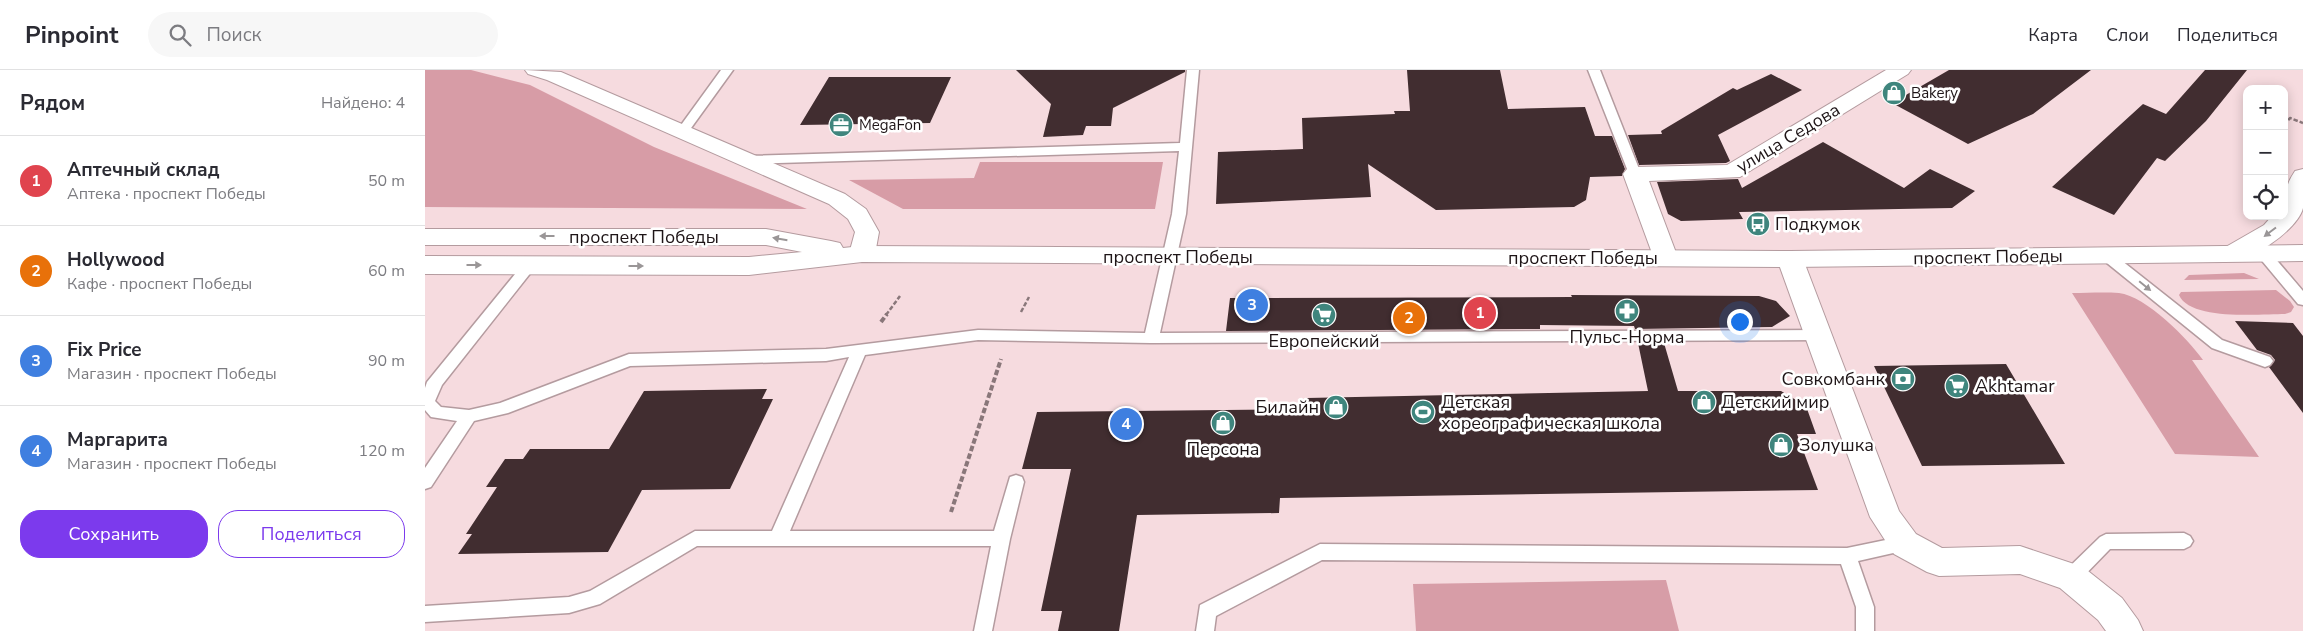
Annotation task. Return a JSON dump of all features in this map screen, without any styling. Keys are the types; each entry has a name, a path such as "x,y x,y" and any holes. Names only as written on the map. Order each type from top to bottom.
{"main road":[{"path":"535,70 554,76 837,199 857,214 867,232 862,254"},
{"name":"улица Седова","path":"1635,174 1732,172 1901,70"},
{"path":"1635,174 1665,258"},
{"path":"2233,254 2273,231 2290,210 2303,176"},
{"name":"проспект Победы","path":"425,236 765,237 862,254"},
{"name":"проспект Победы","path":"425,265 749,266 862,254 1791,259 2303,252"},
{"path":"1791,259 1885,517 1905,544 1939,562 2021,560 2071,577 2110,609 2126,631"}],"lane":[{"path":"682,132 727,70"},
{"path":"1151,338 1179,214 1193,70"},
{"path":"1594,70 1635,174"},
{"path":"748,160 1185,147"},
{"path":"2263,253 2303,300"},
{"path":"2107,256 2217,344 2265,361"},
{"path":"529,266 435,382 427,402 437,413 469,416 502,409 629,360 826,355 978,335 1151,338 1819,335"},
{"path":"778,538 860,350"},
{"path":"425,482 469,416"},
{"path":"983,631 1001,540 1016,482"},
{"path":"425,614 569,605 594,598 695,539 943,538 1001,540"},
{"path":"2071,577 2106,542 2184,541"},
{"path":"1205,631 1207,611 1320,552 1847,556 1905,544"},
{"path":"1847,556 1865,607 1865,631"}],"path":[{"path":"2288,120 2290,118 2303,123"},
{"path":"943,538 1009,336 1029,297"}],"shaded area":[{"path":"425,70 471,70 530,85 654,147 807,209 425,207"},
{"path":"980,162 1163,162 1155,209 903,209 849,180 974,178"},
{"path":"2244,273 2259,279 2184,280 2189,275"},
{"path":"2276,290 2290,301 2294,307 2291,312 2285,314 2244,315 2211,312 2197,309 2186,303 2179,295 2181,292"},
{"path":"2072,293 2119,293 2130,296 2153,310 2177,330 2203,360 2192,360 2259,457 2175,454"},
{"path":"1666,580 1679,631 1416,631 1413,584"}],"building":[{"path":"1016,70 1185,70 1185,72 1113,108 1111,126 1086,126 1083,135 1043,137 1051,104"},
{"path":"1407,70 1500,70 1508,109 1585,107 1595,136 1612,136 1625,169 1622,176 1590,177 1586,200 1574,207 1436,210 1368,164 1371,197 1216,204 1218,152 1303,149 1302,118 1395,114 1394,111 1410,111"},
{"path":"1949,70 2091,70 2033,114 1968,144 1892,103"},
{"path":"2205,70 2247,70 2206,121 2165,161 2157,158 2114,215 2052,187 2143,104 2166,114"},
{"path":"1771,74 1802,90 1718,135 1730,161 1726,163 1639,165 1628,135 1662,134 1661,131 1733,88 1737,90"},
{"path":"829,77 951,77 930,123 800,125"},
{"path":"1823,142 1904,188 1930,169 1975,191 1952,208 1739,212 1743,219 1681,221 1668,214 1657,182 1738,179 1742,188"},
{"path":"1571,295 1759,296 1776,301 1790,316 1772,327 1635,329 1634,326 1540,325 1540,329 1226,331 1230,298 1572,297"},
{"path":"2235,321 2293,323 2303,336 2303,413 2269,367 2275,360 2271,355 2257,350"},
{"path":"1638,343 1664,343 1678,391 1781,391 1806,406 1816,434 1797,434 1818,490 1280,498 1279,513 1137,515 1119,631 1058,631 1062,611 1041,611 1071,469 1022,469 1037,412 1306,409 1307,398 1648,391"},
{"path":"2006,364 2065,464 1922,466 1874,366"},
{"path":"767,389 762,399 773,399 730,489 642,490 608,552 458,554 472,534 466,534 497,487 486,487 505,459 523,459 530,449 609,449 644,391"}],"place":[{"name":"Bakery","path":"1894,93"},
{"name":"MegaFon","path":"841,125"},
{"name":"Подкумок","path":"1758,224"},
{"name":"Fix Price","path":"1252,305"},
{"name":"Пульс-Норма","path":"1627,311"},
{"name":"Аптечный склад","path":"1480,313"},
{"name":"Европейский","path":"1324,315"},
{"name":"Hollywood","path":"1409,318"},
{"name":"Совкомбанк","path":"1903,379"},
{"name":"Akhtamar","path":"1957,386"},
{"name":"Детский мир","path":"1704,402"},
{"name":"Билайн","path":"1336,407"},
{"name":"Детская хореографическая школа","path":"1423,412"},
{"name":"Персона","path":"1223,423"},
{"name":"Маргарита","path":"1126,424"},
{"name":"Золушка","path":"1781,445"}]}
